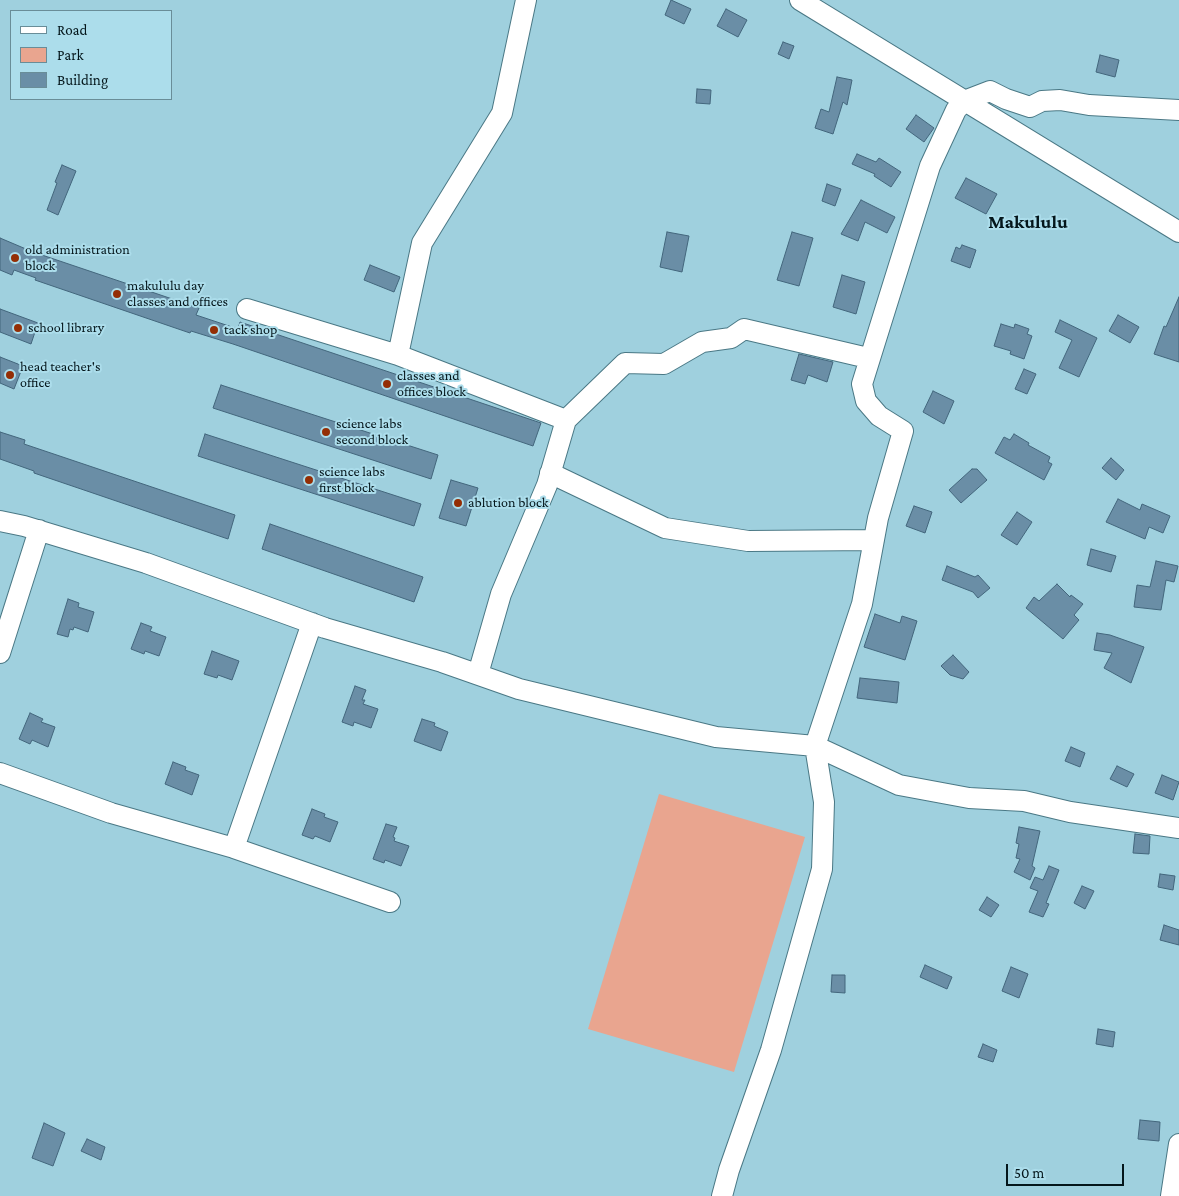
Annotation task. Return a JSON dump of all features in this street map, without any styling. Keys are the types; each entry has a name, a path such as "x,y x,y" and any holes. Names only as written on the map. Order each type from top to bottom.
{"street":[{"path":"398,355 422,243 502,113 526,0"},
{"path":"800,0 1179,232"},
{"path":"722,1196 729,1170 771,1050 822,869 824,802 815,746 862,604 878,518 903,431 879,416 866,401 862,384 868,358 883,320 930,166 956,110 964,101 990,91 1006,100 1030,107 1042,101 1060,100 1088,105 1179,110"},
{"path":"247,309 398,355 566,420"},
{"path":"478,674 500,594 547,485 566,420 625,363 664,364 702,342 731,338 744,330 868,358"},
{"path":"550,473 665,528 748,541 874,540"},
{"path":"0,521 39,530 146,563 312,623 442,662 519,689 716,737 815,746 899,785 969,798 1024,801 1070,812 1179,828"},
{"path":"0,654 39,530"},
{"path":"234,848 312,623"},
{"path":"0,773 111,813 234,848 390,902"},
{"path":"1171,1196 1179,1144"}],"green space":[{"path":"659,794 805,837 734,1072 588,1029"}],"building":[{"path":"671,0 691,9 684,24 665,15"},
{"path":"726,9 747,20 738,37 717,26"},
{"path":"783,42 794,46 789,59 778,54"},
{"path":"1100,55 1119,60 1115,77 1096,72"},
{"path":"837,77 852,80 847,105 843,102 833,134 815,128 821,109 829,112"},
{"path":"697,89 711,90 710,104 696,103"},
{"path":"916,115 934,128 924,142 906,129"},
{"path":"857,154 876,162 879,158 901,172 891,187 874,176 875,174 852,164"},
{"path":"62,165 76,171 58,215 47,210"},
{"path":"966,178 997,194 986,214 955,198"},
{"path":"827,184 841,189 835,206 822,201"},
{"path":"861,200 895,217 887,233 865,222 858,241 841,234"},
{"path":"667,232 689,236 682,272 660,267"},
{"path":"792,232 813,238 799,286 777,280"},
{"path":"0,238 33,252 199,308 196,315 238,329 240,322 541,423 533,446 233,344 191,331 190,333 35,280 36,278 14,270 12,275 0,270"},
{"path":"962,245 976,250 970,268 951,261 956,247 960,249"},
{"path":"370,265 400,277 394,292 364,280"},
{"path":"842,275 865,282 856,314 833,307"},
{"path":"1179,297 1179,362 1154,354 1164,326 1166,327"},
{"name":"school library","path":"0,309 38,323 31,344 0,332"},
{"path":"1118,315 1139,327 1130,343 1109,331"},
{"path":"1060,320 1097,338 1079,377 1059,368 1072,340 1055,332"},
{"path":"1001,324 1014,328 1015,324 1029,329 1027,334 1032,336 1024,359 1010,354 1011,351 994,346"},
{"path":"799,354 833,362 827,382 808,375 805,384 791,380"},
{"name":"head teacher's office","path":"0,357 23,366 14,389 0,383"},
{"path":"1024,369 1036,374 1027,394 1015,389"},
{"name":"science labs second block","path":"221,385 438,455 431,479 213,408"},
{"path":"933,391 954,401 944,424 923,412"},
{"path":"0,432 25,440 24,444 235,515 228,539 34,473 34,471 0,459"},
{"name":"science labs first block","path":"205,434 421,504 414,526 198,456"},
{"path":"1014,434 1029,443 1028,445 1050,457 1048,462 1052,464 1044,480 995,453 1004,437 1010,440"},
{"path":"1111,458 1124,470 1116,480 1102,468"},
{"path":"972,469 977,469 987,480 961,503 949,490"},
{"name":"ablution block","path":"451,480 478,488 466,526 439,518"},
{"path":"1118,499 1140,510 1142,504 1170,516 1163,533 1149,527 1145,539 1106,522"},
{"path":"914,506 932,512 925,533 906,526"},
{"path":"1017,512 1032,522 1017,545 1001,535"},
{"path":"270,524 423,577 414,602 262,549"},
{"path":"1091,549 1116,556 1111,572 1087,565"},
{"path":"1156,561 1178,566 1174,582 1166,580 1161,610 1134,607 1137,585 1150,587"},
{"path":"947,566 975,577 978,575 990,588 978,598 973,592 942,580"},
{"path":"1057,584 1070,597 1071,595 1083,604 1074,615 1079,620 1063,639 1026,608 1034,597 1039,601"},
{"path":"68,599 79,603 78,607 94,612 88,632 74,627 73,630 70,629 68,637 57,634"},
{"path":"875,614 900,623 902,616 917,621 905,660 864,647"},
{"path":"141,623 152,627 150,631 166,637 159,656 145,651 144,654 131,649"},
{"path":"1097,633 1110,635 1144,647 1131,683 1104,668 1112,653 1094,650"},
{"path":"212,651 239,661 232,680 218,675 217,678 204,674"},
{"path":"953,655 969,672 963,679 950,675 941,666"},
{"path":"860,678 899,682 897,703 857,698"},
{"path":"355,686 366,690 362,700 365,700 363,704 378,709 371,728 354,722 353,726 342,722"},
{"path":"30,713 43,719 41,722 55,727 48,747 32,740 30,744 19,739"},
{"path":"422,719 435,723 434,726 448,732 441,751 414,741"},
{"path":"1071,747 1085,753 1080,767 1065,761"},
{"path":"173,762 186,767 185,770 199,775 192,795 165,784"},
{"path":"1117,766 1134,774 1127,787 1110,779"},
{"path":"1162,775 1179,782 1173,800 1155,793"},
{"path":"312,809 325,814 324,817 338,822 330,842 315,836 313,839 302,835"},
{"path":"386,824 397,827 393,837 395,838 394,841 409,846 401,866 385,860 384,863 373,859"},
{"path":"1019,827 1040,831 1032,866 1035,868 1030,880 1014,872 1020,859 1016,858 1019,844 1016,843"},
{"path":"1135,834 1150,836 1149,854 1133,853"},
{"path":"1049,866 1059,870 1046,903 1049,904 1043,917 1029,912 1038,891 1030,888 1035,877 1043,880"},
{"path":"1160,874 1175,876 1173,890 1158,887"},
{"path":"1082,886 1094,891 1085,909 1074,903"},
{"path":"987,897 999,905 991,917 979,910"},
{"path":"1164,925 1179,930 1179,945 1160,940"},
{"path":"925,965 952,977 947,989 920,977"},
{"path":"1011,967 1028,974 1019,998 1002,991"},
{"path":"832,975 845,975 845,993 831,992"},
{"path":"1098,1029 1115,1032 1113,1047 1096,1044"},
{"path":"983,1044 997,1050 993,1062 978,1057"},
{"path":"1140,1120 1160,1122 1159,1141 1138,1139"},
{"path":"44,1123 65,1133 53,1166 32,1158"},
{"path":"87,1139 105,1147 101,1160 81,1151"}],"place":[{"name":"old administration block","path":"15,258"},
{"name":"makululu day classes and offices","path":"117,294"},
{"name":"school library","path":"18,328"},
{"name":"tack shop","path":"214,330"},
{"name":"head teacher's office","path":"10,375"},
{"name":"classes and offices block","path":"387,384"},
{"name":"science labs second block","path":"326,432"},
{"name":"science labs first block","path":"309,480"},
{"name":"ablution block","path":"458,503"}],"district":[{"name":"Makululu","path":"1028,222"}]}
